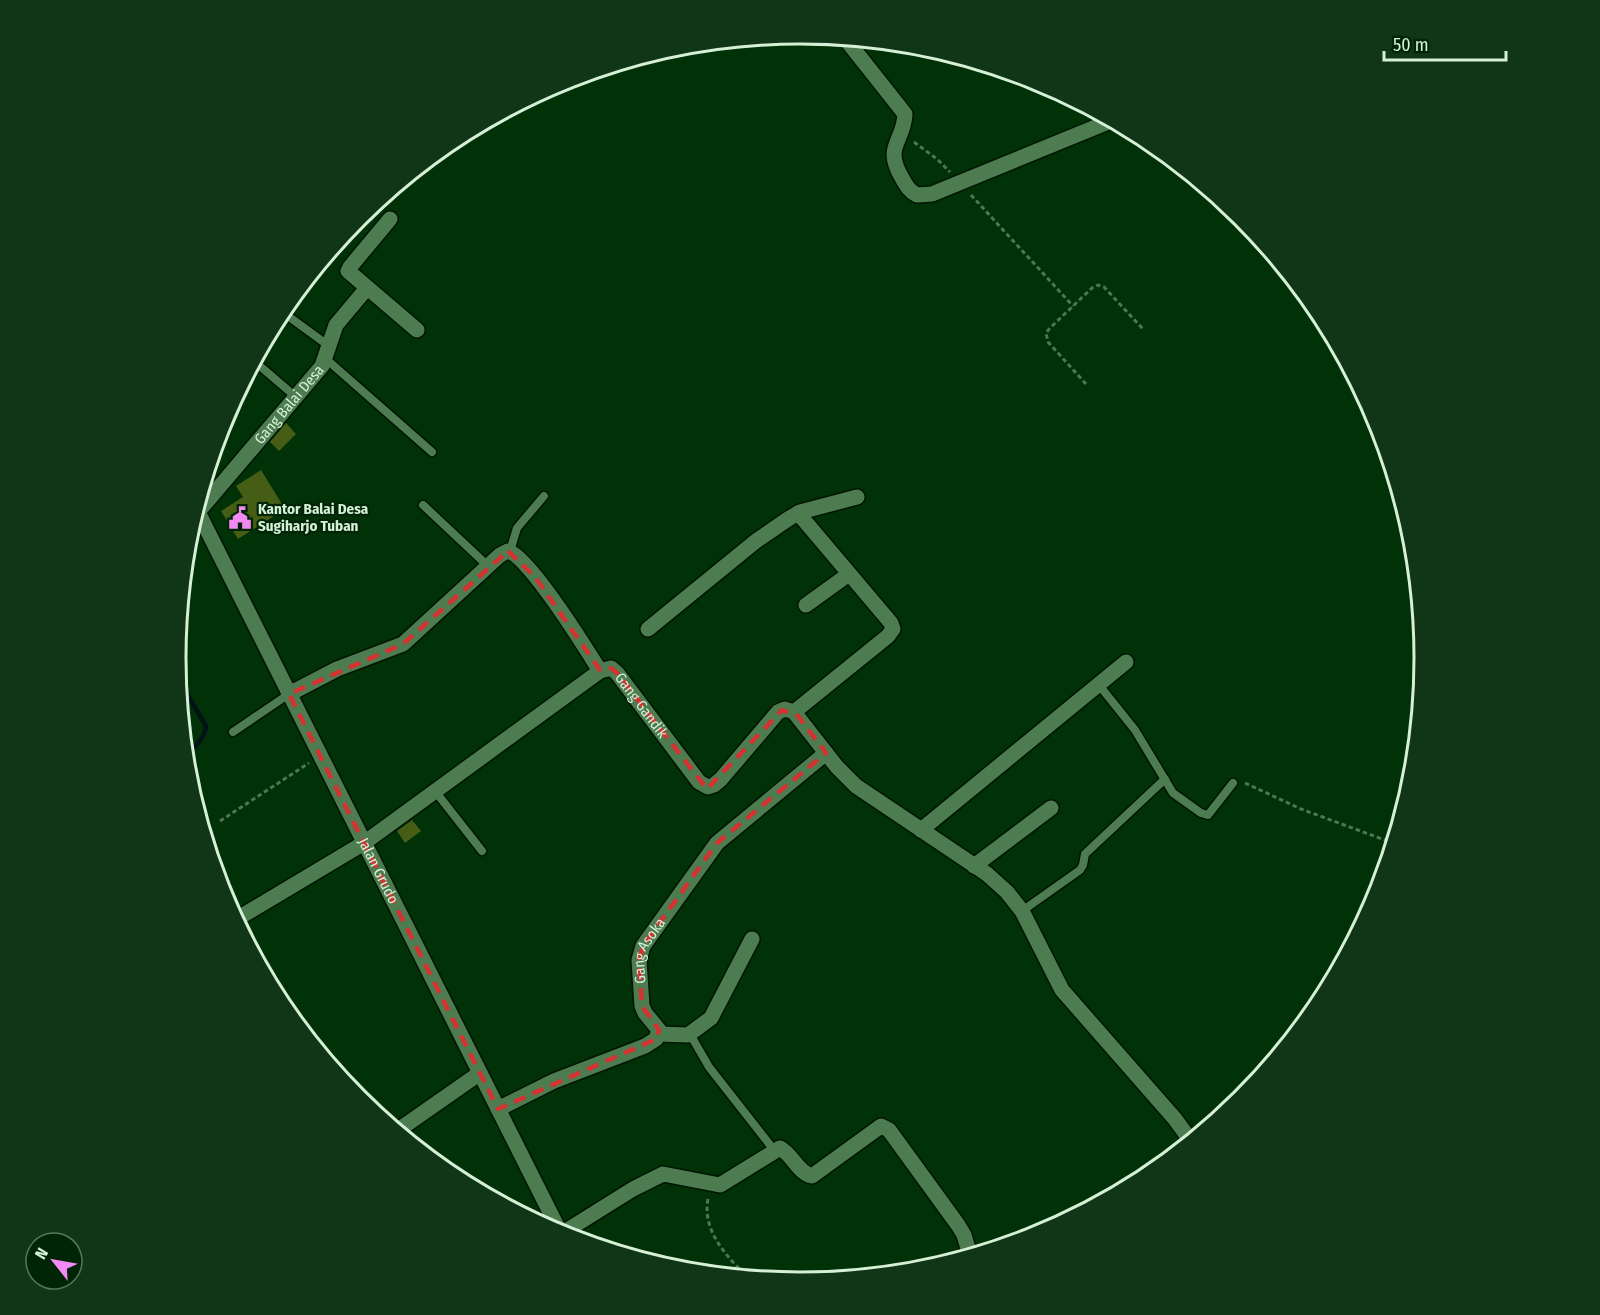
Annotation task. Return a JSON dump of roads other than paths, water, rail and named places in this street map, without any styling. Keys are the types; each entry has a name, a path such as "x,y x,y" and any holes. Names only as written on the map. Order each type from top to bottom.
{"street":[{"path":"851,46 904,113 905,117 894,150 894,163 907,187 913,193 926,195 1103,124"},
{"path":"390,219 348,269 349,273 417,330"},
{"name":"Gang Balai Desa","path":"207,498 296,397 328,352 336,326 367,288"},
{"path":"648,629 756,541 798,513 857,497"},
{"path":"798,513 891,623 893,629 888,636 794,712 826,753 856,786 974,866 1007,892 1022,911 1062,990 1186,1135"},
{"name":"Jalan Grudo","path":"202,520 554,1220"},
{"path":"289,694 337,669 403,644 488,566 505,552 510,551 517,554 535,577 600,671"},
{"path":"806,605 849,574"},
{"path":"921,830 1126,662"},
{"name":"Gang Gandik","path":"243,916 364,843 600,671 611,668 617,673 699,782 708,787 721,779 778,712 785,709 794,712"},
{"name":"Gang Asoka","path":"659,1034 658,1028 642,1006 639,960 645,942 717,843 826,753"},
{"path":"974,866 1051,808"},
{"path":"498,1109 554,1081 649,1045 659,1034 682,1036 690,1034 715,1013 752,939"},
{"path":"404,1127 480,1073"},
{"path":"572,1227 633,1189 662,1175 670,1174 713,1184 724,1184 778,1148 783,1149 804,1173 812,1176 877,1127 885,1126 958,1225 968,1248"}],"lane":[{"path":"288,317 328,352 432,452"},
{"path":"260,366 296,397"},
{"path":"510,551 517,528 544,496"},
{"path":"423,505 488,566"},
{"path":"1098,685 1135,730 1176,796 1207,815 1233,783"},
{"path":"233,732 289,694"},
{"path":"1022,911 1081,869 1085,854 1165,779"},
{"path":"435,791 482,851"},
{"path":"690,1034 710,1067 774,1150"}],"waterway":[{"path":"187,694 206,726 201,739 193,748"}],"place":[{"name":"Kantor Balai Desa Sugiharjo Tuban","path":"240,518"}]}
